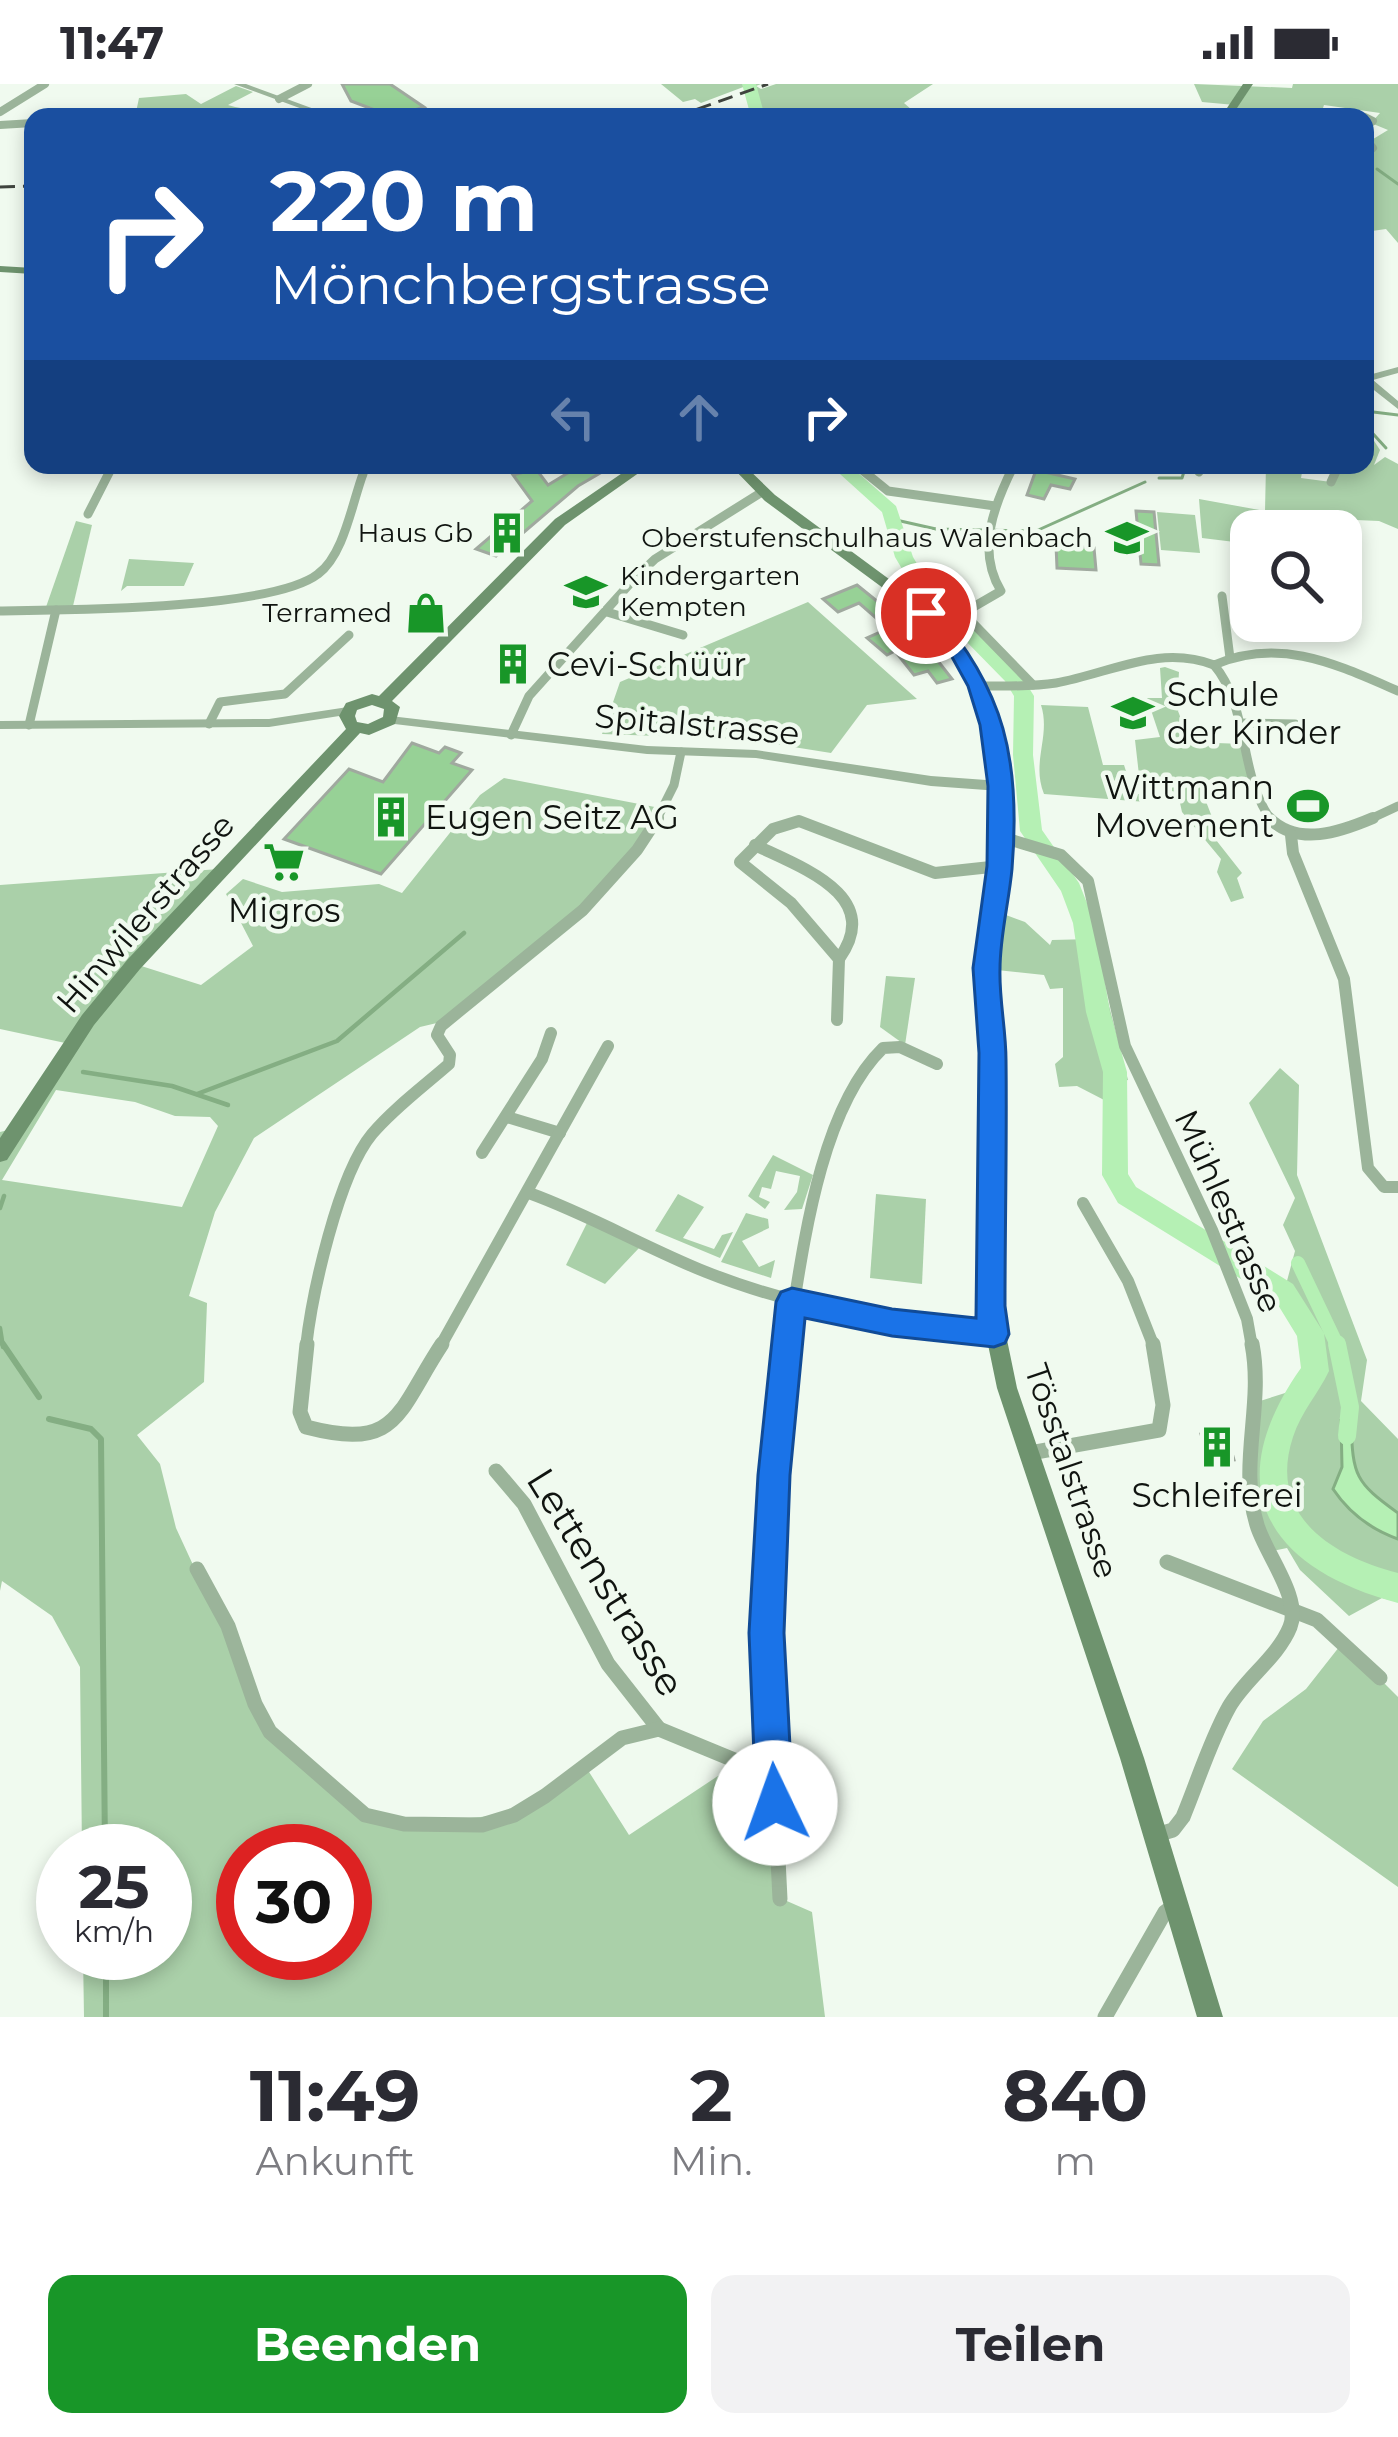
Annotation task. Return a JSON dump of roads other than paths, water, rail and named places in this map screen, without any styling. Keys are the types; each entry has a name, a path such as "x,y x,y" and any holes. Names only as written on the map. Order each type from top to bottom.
{"main road":[{"path":"383,701 560,523 630,474"},
{"name":"Tösstalstrasse","path":"745,474 762,492 926,613 961,653 980,686 992,725 1001,837 986,968 992,1053 990,1306 994,1334 1178,1903 1210,2017"},
{"path":"366,700 383,701 392,707 390,720 375,729 356,728 348,721 348,711 366,700"},
{"name":"Hinwilerstrasse","path":"0,1154 88,1020 134,964 356,728"}],"street":[{"path":"0,112 45,84"},
{"path":"238,84 307,108"},
{"path":"279,98 308,84"},
{"path":"1374,386 1398,406"},
{"path":"88,514 108,474"},
{"path":"0,611 260,592 308,582 327,565 363,474"},
{"path":"867,474 888,491 903,489 949,502 995,506"},
{"path":"1010,474 989,533 990,576 1000,591 963,613 1030,685"},
{"path":"1331,482 1335,474"},
{"path":"511,735 529,696 655,559 762,492"},
{"path":"1222,596 1230,658"},
{"path":"29,725 56,610"},
{"path":"607,612 682,635"},
{"path":"209,724 220,702 277,697 292,690 349,634"},
{"path":"1214,665 1230,658 1313,654 1398,691"},
{"path":"980,686 1030,685 1169,656 1195,656 1214,665 1226,680 1271,822 1291,835 1356,825 1398,806"},
{"path":"0,725 283,723 348,711"},
{"name":"Spitalstrasse","path":"390,720 681,752 776,756 931,781 1000,786"},
{"path":"1237,723 1295,724"},
{"path":"608,1046 460,1317 387,1426 373,1438 354,1439 305,1426 300,1412 310,1299 351,1173 370,1135 449,1064 450,1055 437,1035 441,1022 571,918 635,852 679,770 681,752"},
{"path":"839,959 791,903 740,862 771,828 784,821 799,821 934,873 954,872 969,864 1000,866"},
{"path":"1291,835 1293,854 1344,979 1367,1168 1384,1186 1398,1187"},
{"name":"Mühlestrasse","path":"1001,837 1059,853 1079,866 1088,881 1125,1046 1247,1319 1258,1390 1246,1469 1248,1492 1258,1530 1294,1611"},
{"path":"755,845 813,873 857,916 853,943 839,959 837,1020"},
{"path":"482,1153 542,1059 551,1033"},
{"path":"780,1899 766,1633 774,1475 792,1302 847,1083 883,1048 900,1047 937,1064"},
{"path":"507,1117 560,1132"},
{"path":"529,1193 577,1209 704,1271 792,1302 892,1323 994,1334"},
{"path":"1030,1453 1105,1438 1140,1437 1159,1430 1164,1416 1159,1358 1144,1318 1102,1230 1083,1204"},
{"name":"Lettenstrasse","path":"496,1471 524,1504 608,1664 659,1729"},
{"path":"1167,1562 1317,1621 1380,1678"},
{"path":"197,1569 228,1626 255,1704 270,1732 365,1815 404,1825 482,1825 514,1815 545,1796 622,1738 659,1729 740,1762 773,1763"},
{"path":"1156,1835 1173,1830 1184,1817 1230,1705 1290,1630 1294,1611"},
{"path":"1105,2017 1165,1912 1178,1903"}],"waterway":[{"path":"749,84 756,108"},
{"path":"1377,169 1398,184"},
{"path":"1374,412 1398,415"},
{"path":"1374,435 1386,448"},
{"path":"849,474 890,510 904,557 919,582 1012,677 1024,696 1023,755 1031,831 1071,889 1084,923 1098,1012 1115,1072 1115,1175 1127,1195 1284,1292 1310,1333 1315,1371 1290,1407 1276,1442 1273,1476 1280,1508 1297,1536 1322,1559 1356,1577 1398,1588"},
{"path":"1159,478 1182,478 1183,474"},
{"path":"896,520 936,529 1036,531 1145,482"},
{"path":"197,1094 337,1041 464,933"},
{"path":"83,1072 172,1086 228,1105"},
{"path":"0,1208 4,1196"},
{"path":"1298,1263 1337,1346"},
{"path":"0,1328 3,1347"},
{"path":"3,1344 39,1397"},
{"path":"1337,1346 1350,1407 1347,1436"},
{"path":"49,1419 91,1429 101,1439 105,1824"},
{"path":"106,1980 106,2017"}],"railway":[{"path":"700,108 768,84"},
{"path":"0,187 24,186"}],"place":[{"name":"Haus Gb","path":"507,533"},
{"name":"Oberstufenschulhaus Walenbach","path":"1127,538"},
{"name":"Kindergarten Kempten","path":"586,592"},
{"name":"Terramed","path":"426,613"},
{"name":"Cevi-Schüür","path":"513,664"},
{"name":"Schule der Kinder","path":"1133,713"},
{"name":"Wittmann Movement","path":"1308,806"},
{"name":"Eugen Seitz AG","path":"391,817"},
{"name":"Migros","path":"284,862"},
{"name":"Schleiferei","path":"1217,1447"}]}
